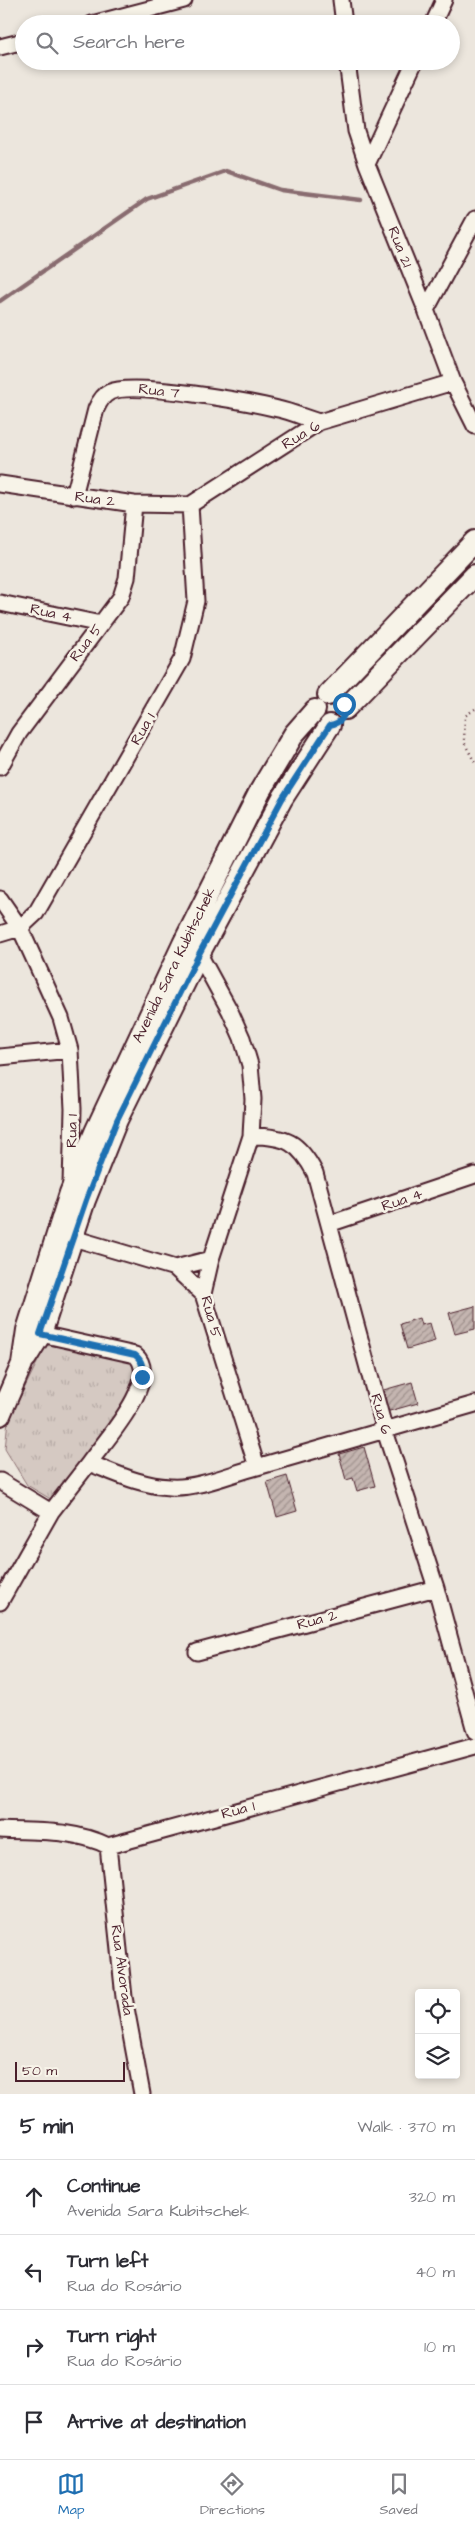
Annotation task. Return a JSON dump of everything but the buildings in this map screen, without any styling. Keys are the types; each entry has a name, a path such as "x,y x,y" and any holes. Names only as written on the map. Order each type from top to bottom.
{"main road":[{"name":"Avenida Sara Kubitschek","path":"22,1364 40,1334 65,1236 70,1193 95,1132 183,944 256,799 294,734 475,541"},
{"name":"Avenida Sara Kubitschek","path":"65,1236 117,1120 199,954 282,799 330,725 341,720 345,709 475,575"},
{"path":"330,725 318,718 322,702 342,700 345,709"},
{"path":"0,1416 22,1364 27,1330 65,1236"}],"street":[{"path":"126,15 184,0"},
{"path":"342,0 343,15"},
{"path":"437,15 444,0"},
{"path":"0,48 15,44"},
{"name":"Rua 21","path":"348,70 356,131 367,164 426,310 452,382 475,426"},
{"path":"367,164 411,70"},
{"path":"426,310 475,219"},
{"name":"Rua 6","path":"190,505 318,422 452,382"},
{"name":"Rua 7","path":"74,496 96,409 101,399 114,390 132,387 225,399 278,409 318,422"},
{"name":"Rua 2","path":"0,484 134,504 190,505"},
{"name":"Rua 5","path":"0,767 19,733 121,597 127,578 134,504"},
{"name":"Rua 1","path":"0,934 20,928 36,912 182,659 196,601 190,505"},
{"name":"Rua 4","path":"0,602 101,624"},
{"name":"Rua 1","path":"0,899 20,928 61,1018 70,1050 73,1109 70,1193"},
{"name":"Rua 5","path":"199,954 230,1011 242,1038 250,1064 253,1099 251,1136 211,1258 203,1294 257,1467"},
{"path":"0,1057 70,1050"},
{"name":"Rua 6","path":"251,1136 271,1136 291,1142 305,1154 315,1173 385,1431 436,1588 475,1731"},
{"name":"Rua 4","path":"329,1224 475,1175"},
{"path":"65,1236 175,1268 203,1294"},
{"path":"175,1268 211,1258"},
{"path":"0,1602 51,1512 89,1463 138,1394 143,1366 140,1359 135,1355 40,1334"},
{"path":"89,1463 144,1484 172,1487 201,1482 257,1467 475,1404"},
{"path":"0,1481 51,1512"},
{"name":"Rua 2","path":"197,1652 436,1588"},
{"name":"Rua 1","path":"108,1846 475,1746"},
{"path":"0,1830 70,1833 91,1837 108,1846"},
{"name":"Rua Alvorada","path":"108,1846 124,1997 142,2094"}],"path":[{"path":"475,709 465,716 464,742 475,763"}],"green space":[{"path":"47,1343 133,1361 135,1387 54,1501 27,1485 5,1449 8,1421"}],"waterway":[{"path":"0,301 147,199 226,171 280,190 361,200"}],"route":[{"path":"142,1377 143,1366 140,1359 135,1355 40,1334 86,1200 117,1120 199,954 282,799 313,748 330,725 336,724 341,720 344,715 344,704"}]}
